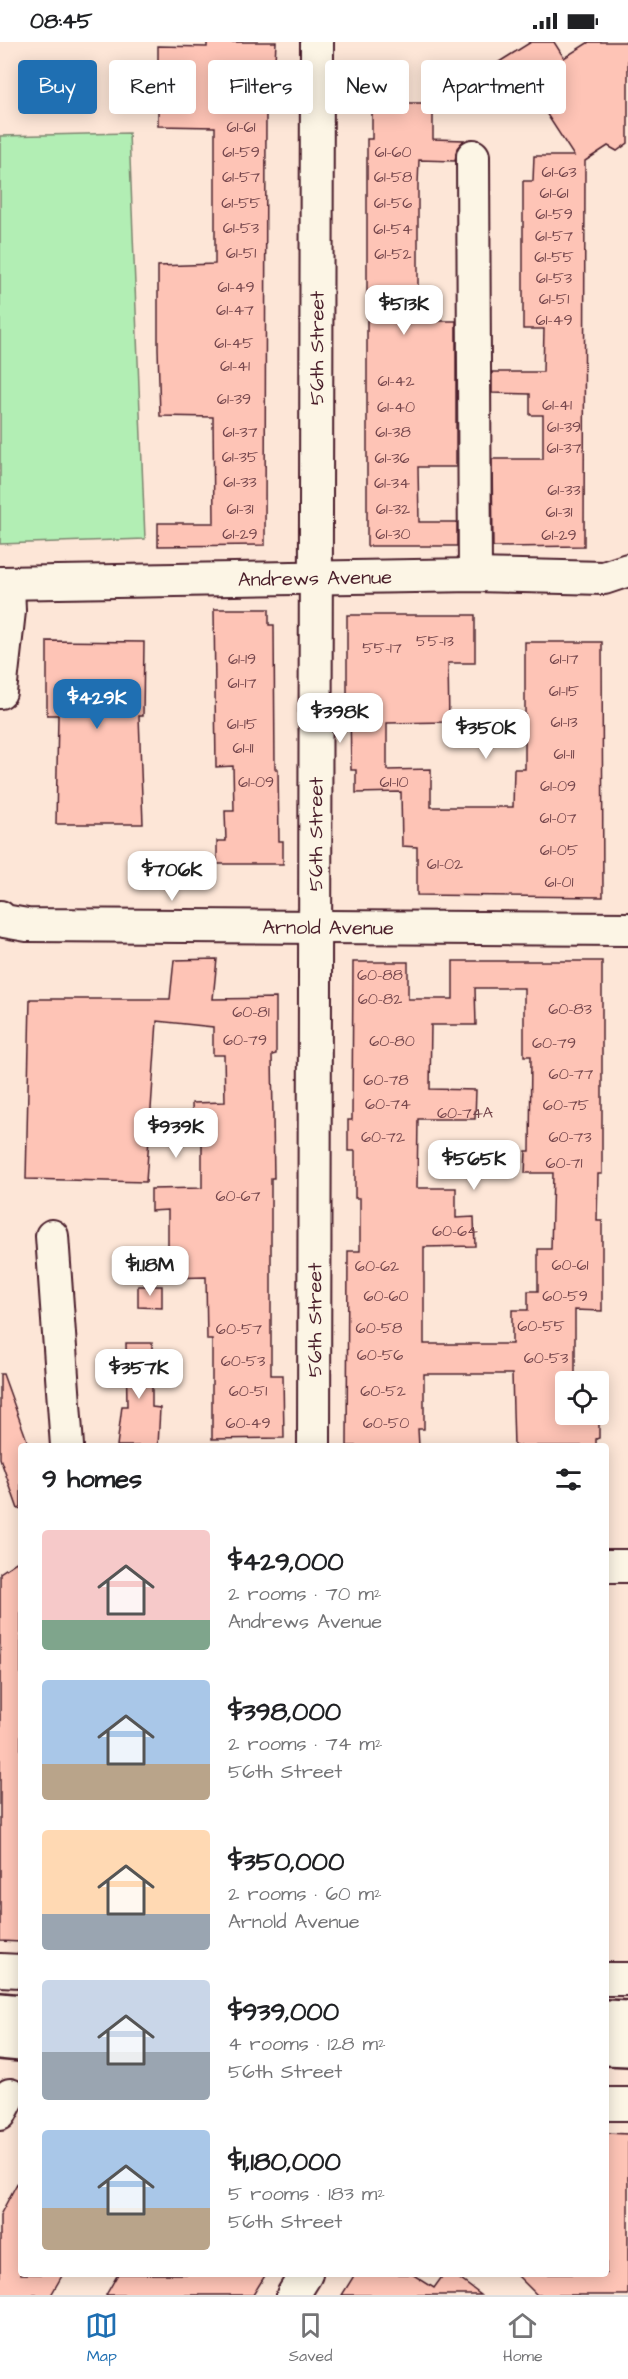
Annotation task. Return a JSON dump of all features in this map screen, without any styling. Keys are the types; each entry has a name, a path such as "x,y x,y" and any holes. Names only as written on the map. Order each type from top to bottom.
{"main road":[{"path":"0,2010 18,2012"},
{"path":"609,2017 628,2018"},
{"path":"0,2042 18,2044"},
{"path":"609,2048 628,2049"}],"street":[{"name":"56th Street","path":"314,1443 316,42"},
{"path":"473,156 475,575"},
{"name":"Andrews Avenue","path":"4,583 475,575 604,578 628,570"},
{"path":"0,692 9,611 4,583"},
{"name":"Arnold Avenue","path":"14,921 315,929 628,929"},
{"path":"52,1236 67,1443"},
{"path":"609,1566 628,1566"},
{"path":"0,1970 18,1971"},
{"path":"609,1979 628,1979"},
{"path":"609,2104 628,2104"},
{"path":"293,2295 304,2277"}],"green space":[{"path":"129,133 145,539 0,544 0,136"}],"building":[{"path":"207,42 276,42 275,60 208,60 208,114 266,114 265,545 158,546 158,523 214,523 213,417 160,416 158,348 158,266 215,264 215,127 158,126 158,114 196,114 196,60 158,60 158,46 207,47"},
{"path":"531,42 554,42 564,58 589,42 628,42 628,143 617,151 608,146 585,161 584,546 493,547 492,459 543,459 543,415 530,415 530,394 492,393 492,372 543,372 544,329 523,329 523,181 533,181 534,156 574,156 547,114 566,114 566,60 502,60"},
{"path":"409,103 421,103 421,114 433,114 433,139 464,140 457,148 455,161 419,160 418,184 418,321 456,321 456,467 418,467 419,522 457,522 457,546 367,546 367,139 372,139 372,114 409,114"},
{"path":"214,609 269,609 269,625 274,625 275,769 278,769 279,841 283,841 283,864 217,864 217,841 226,841 225,811 234,811 233,766 216,767"},
{"path":"347,615 475,615 475,663 448,663 449,722 387,723 387,770 431,769 431,807 513,807 514,769 525,769 525,642 602,642 603,897 417,895 417,847 402,846 401,792 356,793 356,770 351,770 350,704 347,704"},
{"path":"47,641 144,642 143,716 139,716 143,824 56,824 58,715 47,715"},
{"path":"217,959 213,999 276,998 276,1054 272,1055 274,1178 271,1178 271,1375 283,1375 284,1438 212,1439 212,1340 207,1340 206,1277 168,1278 168,1210 151,1211 151,1189 202,1188 202,1141 193,1142 192,1103 225,1102 224,1055 213,1055 213,1027 157,1021 146,1182 26,1179 30,999 170,999 174,960"},
{"path":"453,961 602,961 602,1174 598,1174 597,1221 602,1221 602,1311 575,1310 575,1371 555,1371 555,1425 599,1425 599,1438 596,1439 596,1443 514,1443 512,1374 424,1374 424,1429 418,1429 419,1443 347,1443 348,1251 360,1251 360,1198 355,1198 355,1151 348,1151 348,1120 352,1120 353,962 408,962 408,999 453,999","holes":["475,988 524,988 524,1056 531,1056 530,1151 526,1151 525,1173 553,1173 551,1249 538,1249 538,1291 528,1291 528,1310 512,1310 512,1344 424,1344 424,1247 475,1246 474,1217 456,1218 456,1188 417,1188 418,1119 475,1119 476,1090 430,1089 431,1025 476,1025"]},
{"path":"138,1286 162,1286 162,1308 138,1307"},
{"path":"126,1343 152,1343 152,1407 160,1408 158,1443 117,1443 122,1406 127,1406"},
{"path":"0,1374 3,1374 28,1443 18,1443 18,1509 0,1458"},
{"path":"18,1561 18,1942 0,1941 0,1573"},
{"path":"609,2133 628,2134 628,2295 537,2295 519,2277 609,2277"},
{"path":"18,2182 18,2277 61,2277 51,2295 0,2295 0,2215"},
{"path":"116,2277 264,2277 253,2295 106,2295"},
{"path":"353,2277 417,2277 434,2288 442,2277 457,2277 481,2295 342,2295"}]}
